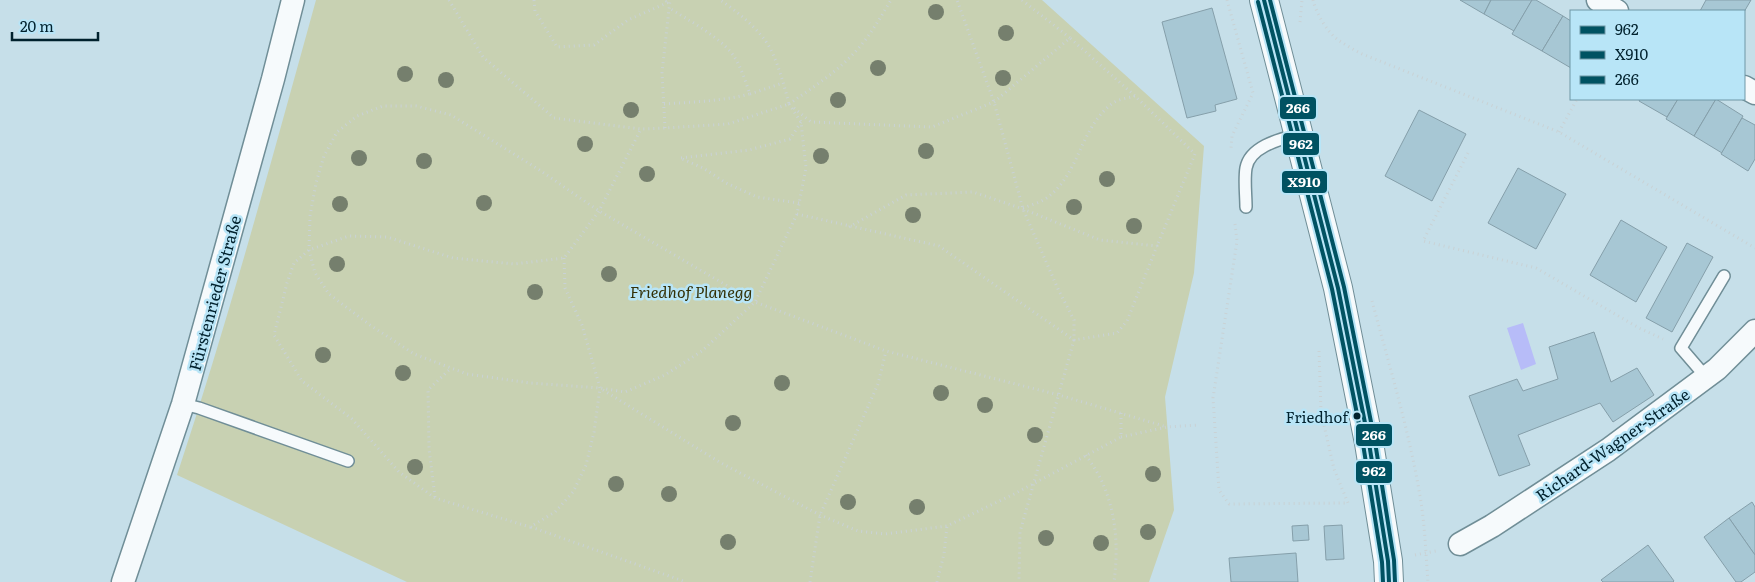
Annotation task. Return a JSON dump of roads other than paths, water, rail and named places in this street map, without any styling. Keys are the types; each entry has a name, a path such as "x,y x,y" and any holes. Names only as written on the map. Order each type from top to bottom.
{"main road":[{"path":"1264,0 1342,307 1377,489 1389,582"}],"street":[{"name":"Fürstenrieder Straße","path":"123,582 183,404 293,0"},
{"path":"1598,0 1614,10"},
{"name":"Richard-Wagner-Straße","path":"1460,544 1492,526 1608,450 1716,369 1755,332"}],"lane":[{"path":"1246,207 1246,167 1256,152 1271,142 1299,134"},
{"path":"1706,377 1681,348 1724,276"},
{"path":"183,404 348,461"}],"water":[{"path":"1523,323 1536,364 1521,370 1507,328"}],"place":[{"name":"Friedhof","path":"1357,416"}],"park label":[{"name":"Friedhof Planegg","path":"691,291"}]}
